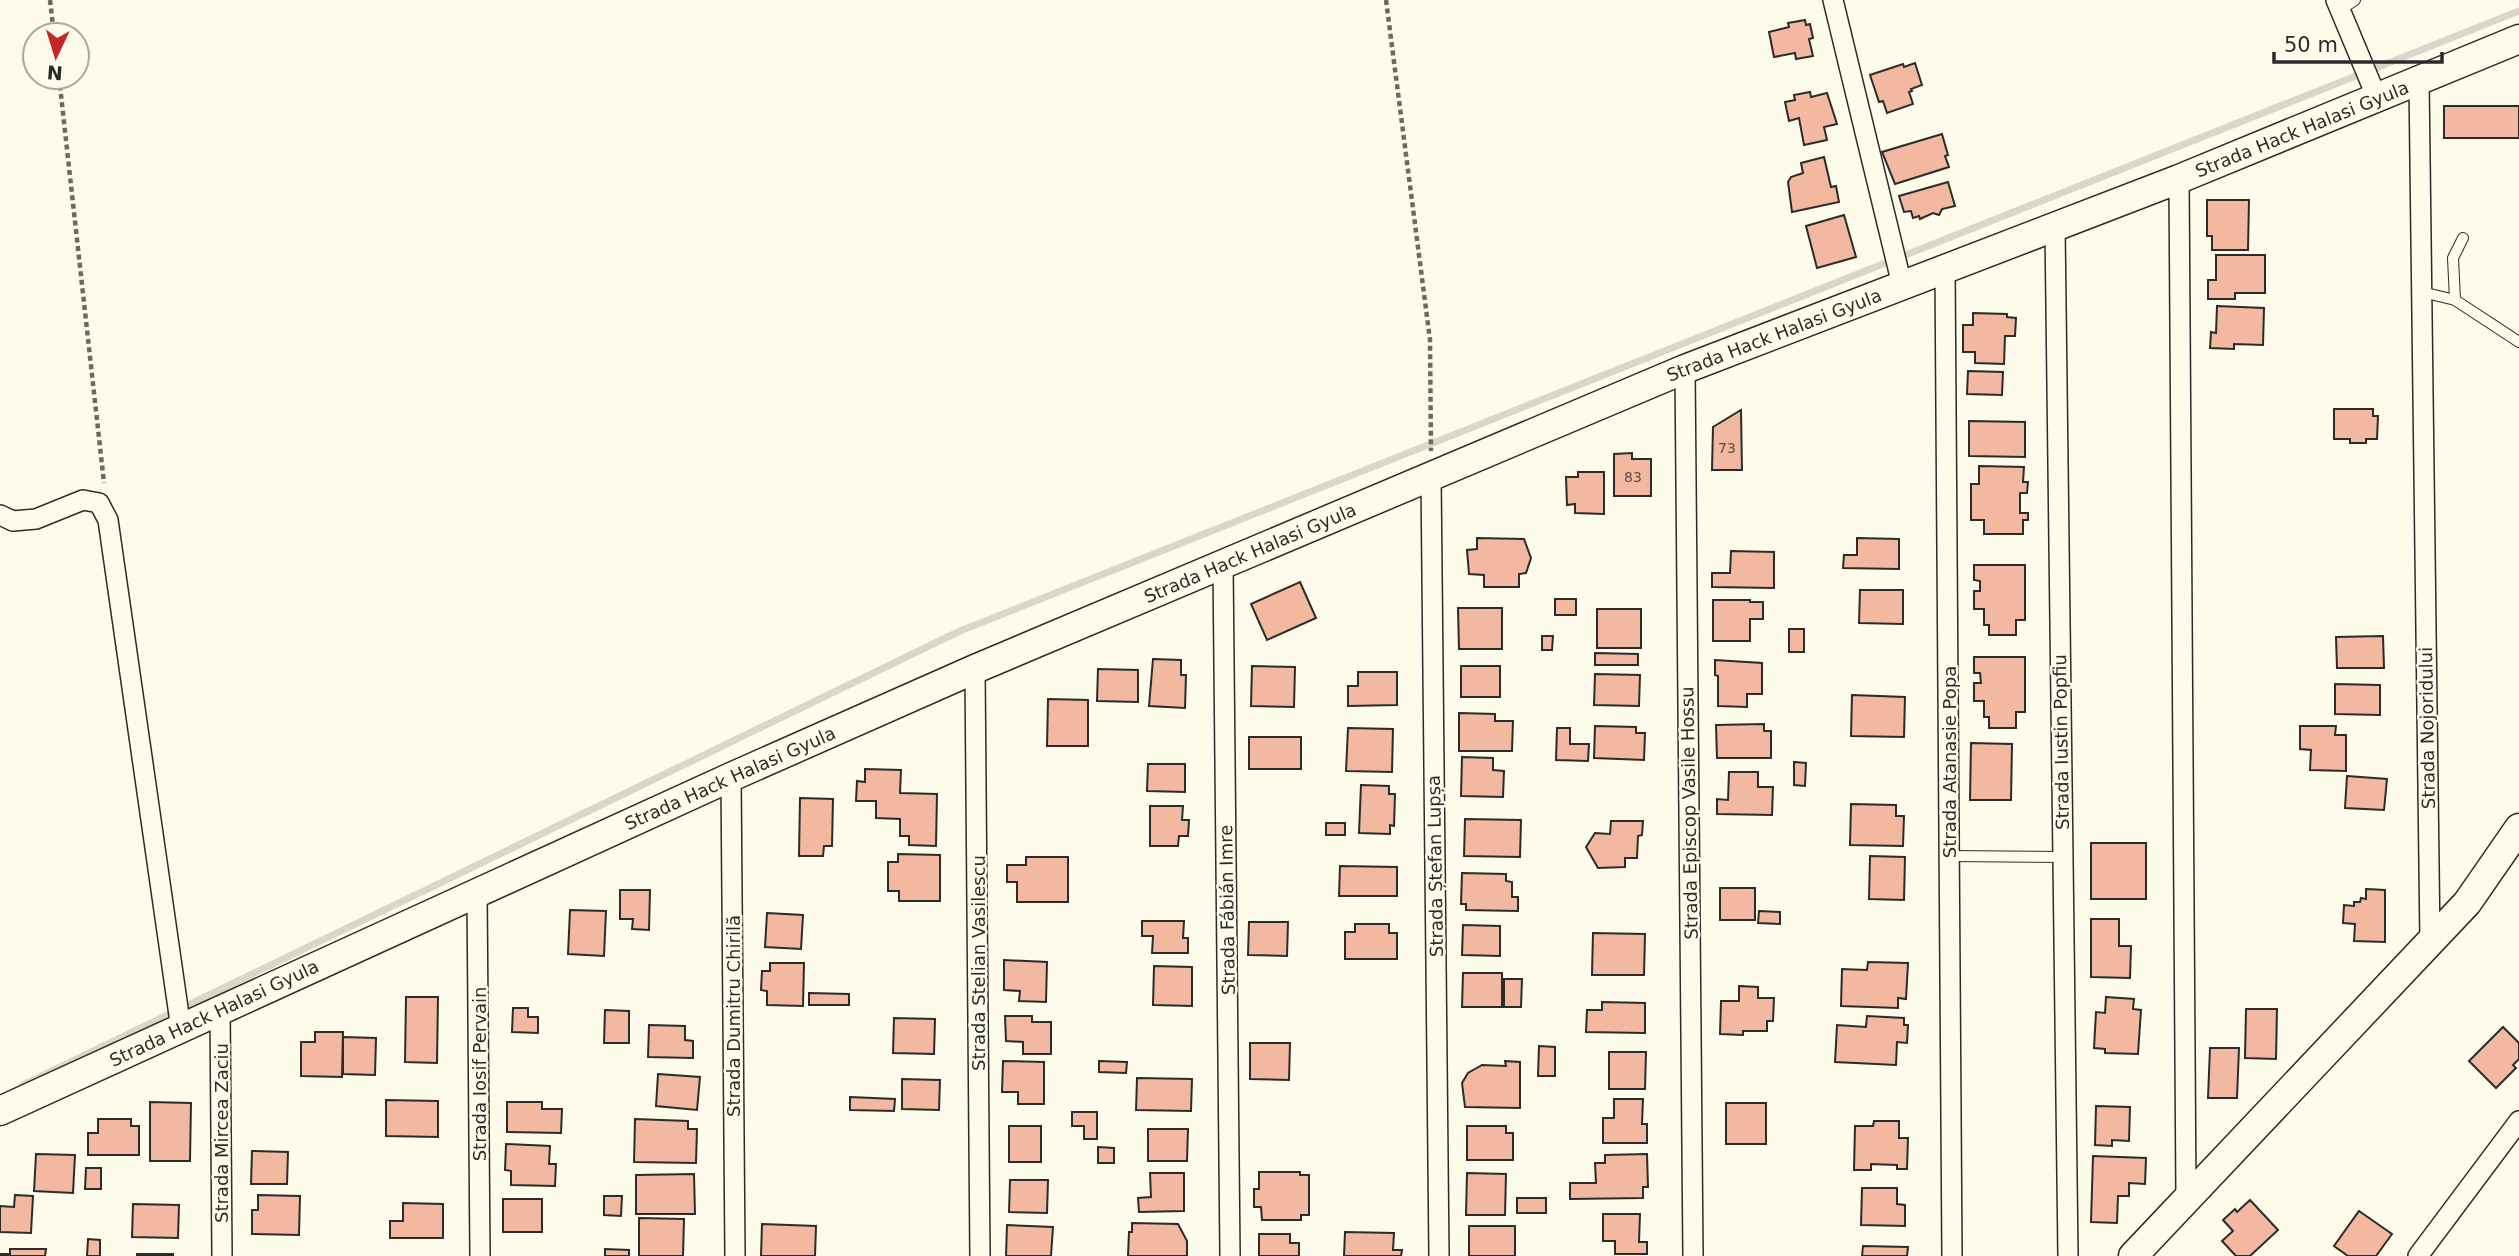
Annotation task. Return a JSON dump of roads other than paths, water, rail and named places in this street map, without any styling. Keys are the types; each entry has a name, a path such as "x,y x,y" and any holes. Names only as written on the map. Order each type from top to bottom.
{"street":[{"path":"1833,0 1902,285"},
{"path":"2344,4 2361,61 2375,95"},
{"name":"Strada Hack Halasi Gyula","path":"0,1111 731,777 975,669 1223,564 1431,466 2054,228 2519,38"},
{"name":"Strada Nojoridului","path":"2419,81 2430,943"},
{"path":"2179,178 2186,1198"},
{"name":"Strada Iustin Popfiu","path":"2054,228 2068,1256"},
{"name":"Strada Atanasie Popa","path":"1945,268 1952,1256"},
{"name":"Strada Episcop Vasile Hossu","path":"1685,369 1693,1256"},
{"name":"Strada Ștefan Lupșa","path":"1431,466 1439,1256"},
{"path":"4,520 36,519 83,500 99,503 108,520 181,1029"},
{"name":"Strada Fábián Imre","path":"1223,564 1230,1256"},
{"name":"Strada Stelian Vasilescu","path":"975,669 980,1256"},
{"name":"Strada Dumitru Chirilă","path":"731,777 735,1256"},
{"path":"2133,1256 2467,903 2519,828"},
{"name":"Strada Iosif Pervain","path":"477,892 480,1256"},
{"name":"Strada Mircea Zaciu","path":"220,1009 222,1256"},
{"path":"2418,1256 2519,1121"}],"lane":[{"path":"2455,300 2453,258 2463,238"},
{"path":"2422,292 2455,300 2519,342"},
{"path":"1949,856 2063,857"}],"waterway":[{"path":"23,1085 960,631 2519,11"}]}
